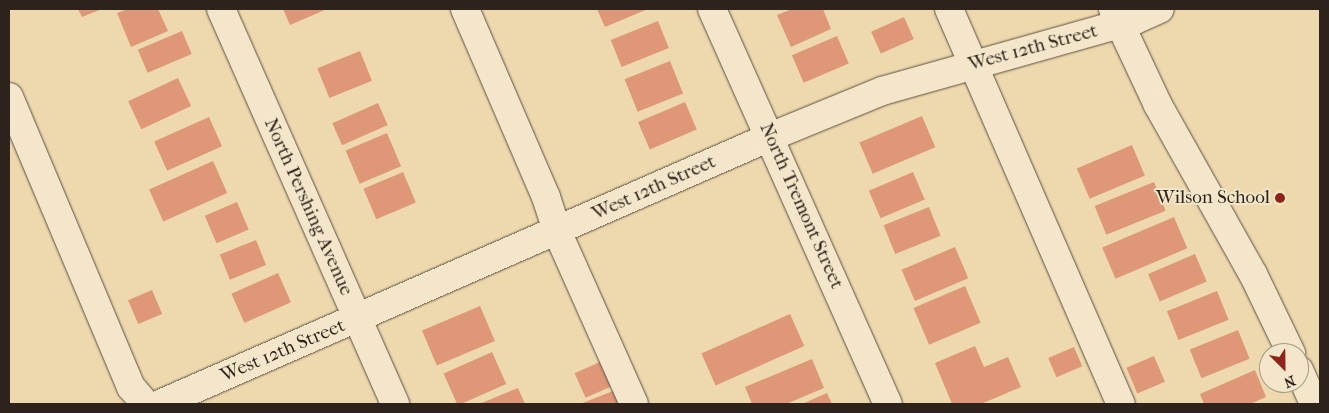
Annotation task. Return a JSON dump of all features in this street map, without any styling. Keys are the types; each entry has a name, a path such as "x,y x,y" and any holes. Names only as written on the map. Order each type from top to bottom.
{"street":[{"name":"North Pershing Avenue","path":"221,9 395,404"},
{"path":"465,9 546,196 556,231 634,404"},
{"name":"North Tremont Street","path":"712,9 888,404"},
{"path":"949,9 1121,404"},
{"name":"West 12th Street","path":"160,404 770,137 882,91 974,64 1116,16 1160,9"},
{"path":"1116,16 1158,105 1253,274 1286,343"},
{"path":"9,97 131,387 146,404"}],"building":[{"path":"78,9 102,9 82,17"},
{"path":"128,9 158,9 168,31 131,47 117,13"},
{"path":"283,9 327,9 290,25"},
{"path":"597,9 648,9 605,27"},
{"path":"792,9 823,9 831,29 791,47 777,15"},
{"path":"904,17 914,39 881,54 871,32"},
{"path":"658,21 669,48 622,67 611,40"},
{"path":"182,31 192,54 148,73 138,50"},
{"path":"837,36 849,64 804,83 792,55"},
{"path":"360,51 372,81 329,98 317,68"},
{"path":"670,61 683,93 638,112 625,79"},
{"path":"178,78 191,106 141,129 128,101"},
{"path":"685,102 697,130 650,150 638,122"},
{"path":"378,103 388,125 342,145 332,123"},
{"path":"922,116 935,147 873,174 859,143"},
{"path":"209,117 222,146 167,171 154,141"},
{"path":"387,133 401,166 360,184 346,151"},
{"path":"1132,145 1145,175 1090,199 1077,168"},
{"path":"213,161 227,193 163,221 149,189"},
{"path":"403,172 416,202 376,219 363,189"},
{"path":"913,172 925,200 881,218 869,191"},
{"path":"1154,182 1166,211 1106,235 1095,206"},
{"path":"237,202 249,230 217,243 205,216"},
{"path":"929,207 941,236 895,254 884,225"},
{"path":"1174,217 1187,248 1115,279 1102,247"},
{"path":"256,240 266,265 230,280 220,255"},
{"path":"955,247 968,278 915,301 902,270"},
{"path":"1195,254 1207,282 1160,302 1148,274"},
{"path":"278,273 291,302 244,323 231,294"},
{"path":"965,286 981,323 929,345 913,308"},
{"path":"152,290 162,314 138,324 128,300"},
{"path":"1217,291 1229,320 1179,340 1167,311"},
{"path":"480,306 495,341 437,366 422,331"},
{"path":"790,314 804,346 716,385 701,353"},
{"path":"1238,330 1250,359 1201,378 1190,349"},
{"path":"975,346 984,367 1008,357 1021,387 981,404 952,404 935,363"},
{"path":"1074,347 1082,366 1056,377 1048,358"},
{"path":"492,352 506,384 461,404 457,404 444,374"},
{"path":"1154,356 1165,382 1137,393 1126,368"},
{"path":"812,359 824,388 786,404 752,404 745,387"},
{"path":"602,361 613,386 586,398 575,373"},
{"path":"1255,370 1259,380 1259,393 1264,393 1266,397 1250,404 1204,404 1200,394"},
{"path":"518,388 525,404 479,404"},
{"path":"618,389 624,404 580,404"},
{"path":"827,393 832,404 802,404"}],"place":[{"name":"Wilson School","path":"1280,198"}]}
